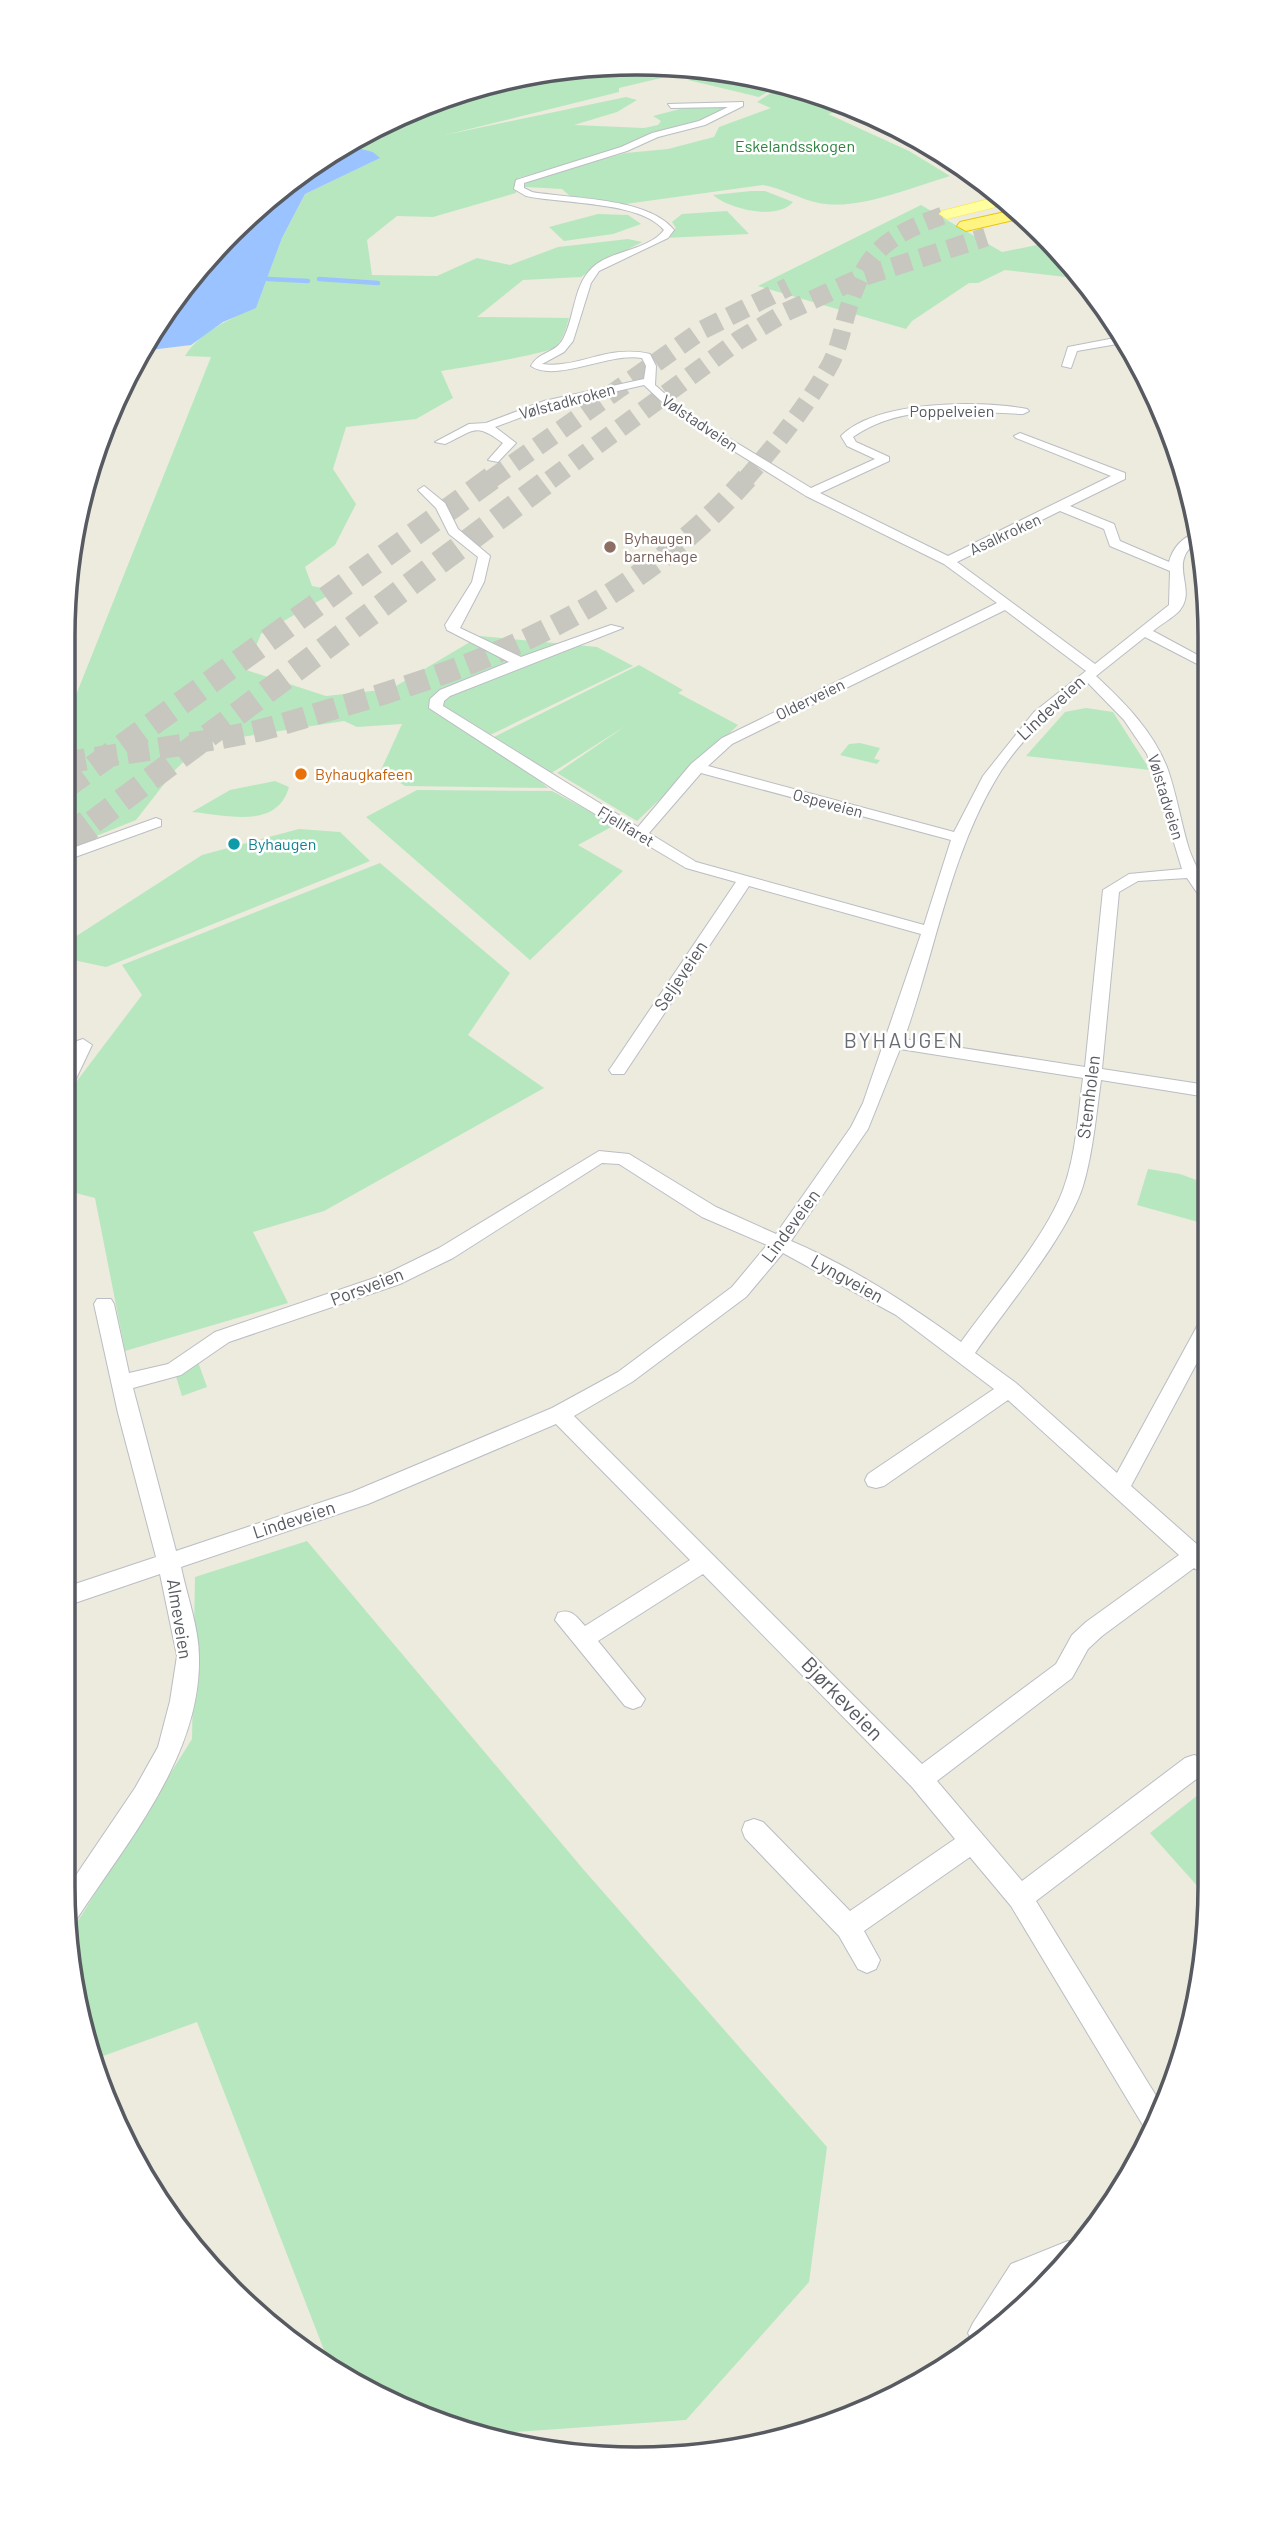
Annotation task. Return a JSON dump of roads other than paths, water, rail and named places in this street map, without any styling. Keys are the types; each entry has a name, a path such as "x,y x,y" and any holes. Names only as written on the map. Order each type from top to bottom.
{"highway":[{"path":"966,226 1008,216"},
{"path":"986,237 1021,228"}],"main road":[{"path":"947,214 992,203"}],"street":[{"name":"Vølstadveien","path":"671,106 740,104 702,123 655,135 624,149 527,177 518,184 519,188 529,194 634,211 667,224 669,230 665,236 596,269 586,283 568,341 560,350 536,364 551,368 607,354 642,354 650,361 648,381 669,406 810,493 948,561 1007,603 1090,672 1136,725 1155,754 1190,873 1198,884"},
{"path":"1067,366 1072,349 1114,342"},
{"name":"Vølstadkroken","path":"441,442 473,426 486,426 560,400 648,381"},
{"name":"Poppelveien","path":"810,493 885,459 851,444 847,436 893,414 923,409 1023,411"},
{"name":"Vølstadkroken","path":"486,426 510,443 494,460"},
{"name":"Asalkroken","path":"948,561 1062,507 1121,475 1020,436"},
{"path":"424,489 441,506 449,527 484,556 484,566 452,625 454,630 520,662"},
{"name":"Asalkroken","path":"1062,507 1110,527 1114,544 1175,569"},
{"name":"Lindeveien","path":"75,1594 169,1564 428,1472 559,1414 625,1377 738,1293 779,1244 859,1129 883,1080 959,838 979,794 1004,754 1039,715 1175,607 1178,548 1189,541"},
{"name":"Olderveien","path":"640,834 711,752 743,732 1007,603"},
{"name":"Fjellfaret","path":"615,628 520,662 445,694 437,699 436,708 560,787 691,865 744,882 931,932"},
{"path":"1144,631 1198,660"},
{"name":"Ospeveien","path":"696,767 959,838"},
{"path":"75,852 156,823"},
{"name":"Stemholen","path":"964,1353 1060,1217 1073,1188 1082,1153 1093,1072 1111,890 1135,877 1190,873"},
{"name":"Seljeveien","path":"618,1070 744,882"},
{"path":"895,1043 1198,1090"},
{"path":"75,1062 83,1045"},
{"name":"Lyngveien","path":"599,1157 623,1158 709,1212 815,1259 903,1310 1009,1389 1198,1559"},
{"name":"Porsveien","path":"121,1383 174,1370 222,1337 393,1279 446,1254 599,1157"},
{"name":"Almeveien","path":"75,1899 144,1796 169,1749 182,1701 188,1656 169,1564 121,1383 104,1304"},
{"path":"1119,1489 1198,1343"},
{"path":"876,1480 1009,1389"},
{"name":"Bjørkeveien","path":"559,1414 921,1779 1020,1898 1150,2111"},
{"path":"584,1638 706,1561"},
{"name":"Lyngveien","path":"921,1779 1064,1671 1080,1642 1094,1629 1198,1564"},
{"path":"566,1620 633,1699"},
{"path":"1020,1898 1194,1766"},
{"path":"754,1830 848,1927 867,1960"},
{"path":"848,1927 973,1841"},
{"path":"991,2320 1021,2274 1053,2261"}],"water":[{"path":"359,148 373,152 380,158 305,194 282,238 256,308 223,322 191,345 154,350 191,295 240,240 295,191 356,150"}],"waterway":[{"path":"268,279 308,281"},
{"path":"319,279 378,283"}],"tunnel":[{"path":"745,480 780,438 822,379 838,345 854,292 871,260 894,238 947,214"},
{"path":"550,480 739,340 786,312 862,277 986,237"},
{"path":"490,480 702,330 788,287"},
{"path":"75,780 492,478"},
{"path":"93,822 552,478"},
{"path":"75,761 257,731 464,666 567,619 615,590 662,558 706,521 747,478"},
{"path":"75,835 95,820"}],"place":[{"name":"Byhaugen barnehage","path":"610,547"},
{"name":"Byhaugkafeen","path":"301,774"},
{"name":"Byhaugen","path":"234,844"}],"district":[{"name":"BYHAUGEN","path":"904,1041"}],"park label":[{"name":"Eskelandsskogen","path":"795,146"}]}
